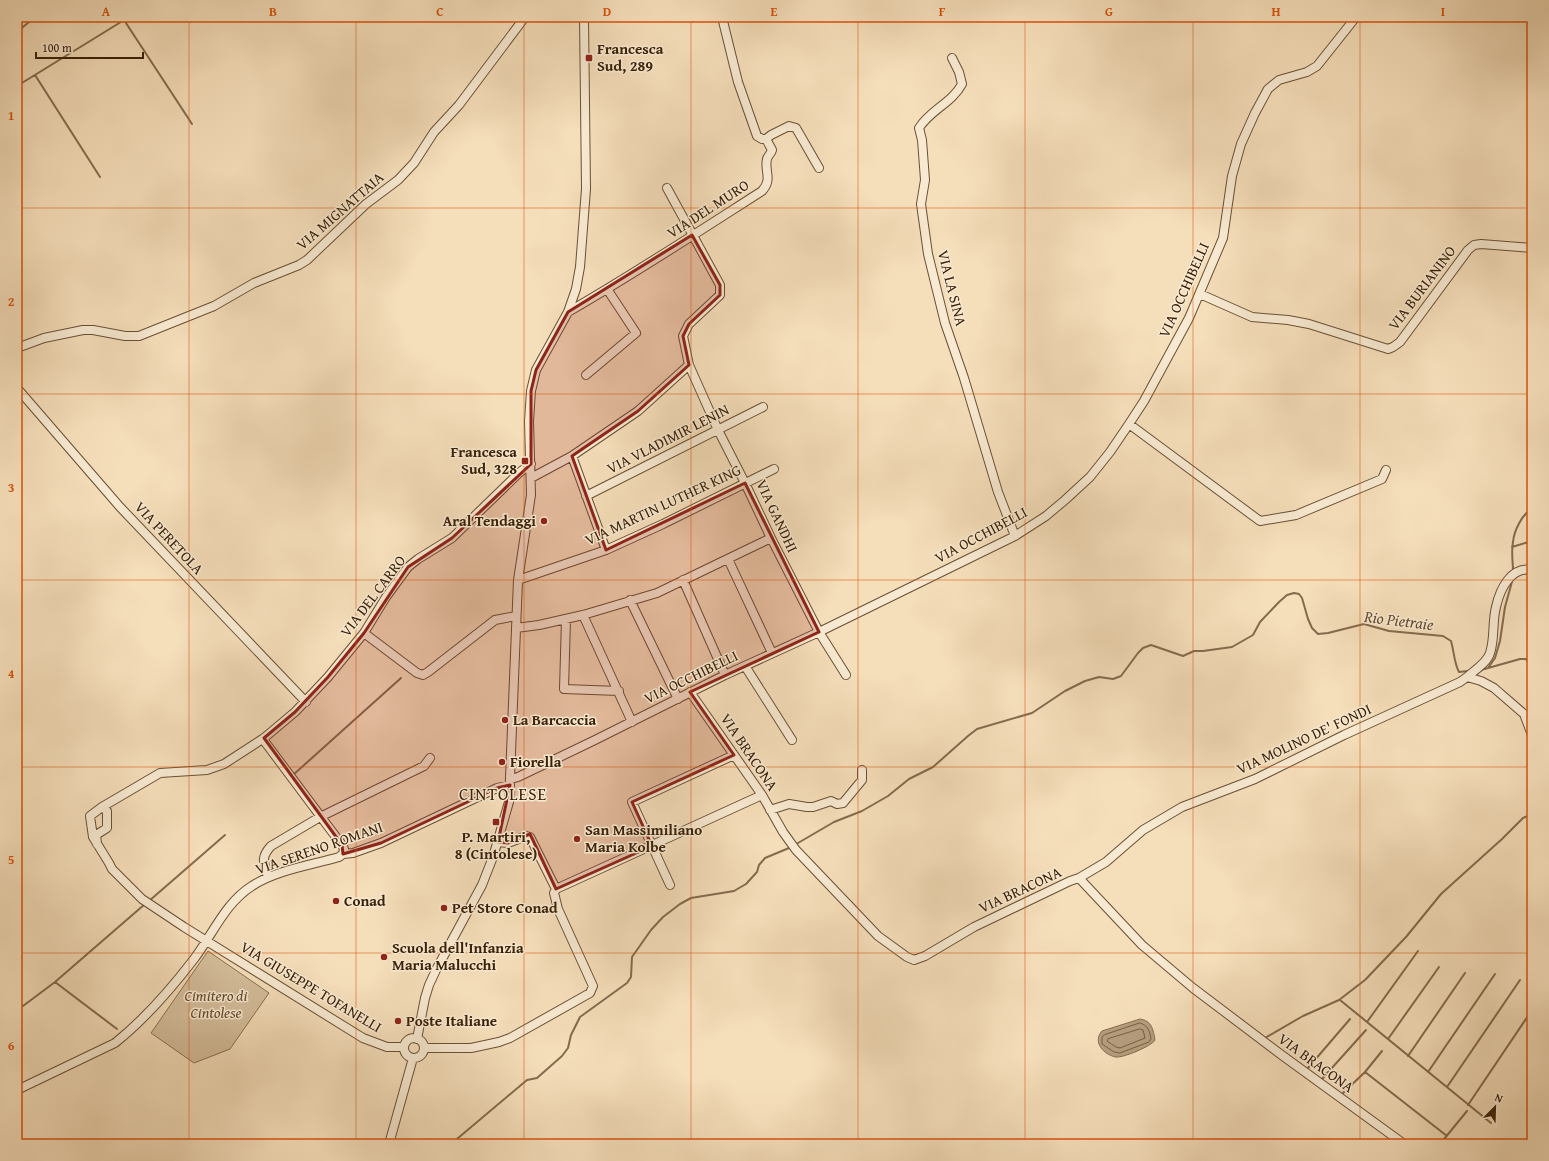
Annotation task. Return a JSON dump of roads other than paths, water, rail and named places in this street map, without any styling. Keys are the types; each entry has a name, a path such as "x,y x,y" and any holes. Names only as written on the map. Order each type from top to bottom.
{"street":[{"name":"VIA MIGNATTAIA","path":"17,348 44,338 83,330 93,330 125,336 139,336 214,306 254,282 299,265 307,260 366,204 398,180 414,163 434,132 458,105 524,17"},
{"path":"417,1038 429,985 482,885 498,842 509,802 518,580 528,520 532,478 529,421 531,391 536,370 568,312 576,289 580,267 586,189 584,17"},
{"path":"722,17 738,82 759,138 766,139 789,126 796,128 819,168"},
{"name":"VIA OCCHIBELLI","path":"511,782 518,777 690,692 819,632 1015,536 1046,516 1090,477 1110,452 1129,424 1157,378 1200,294 1223,238 1232,176 1241,144 1268,89 1279,80 1307,72 1317,66 1356,17"},
{"name":"VIA LA SINA","path":"952,58 959,72 962,84 957,93 924,120 919,128 922,140 925,180 922,204 924,224 928,254 946,323 998,492 1015,536"},
{"name":"VIA DEL MURO","path":"568,312 762,191 768,182 767,159 772,150 766,139"},
{"name":"VIA GANDHI","path":"667,188 720,285 720,295 689,324 683,336 689,365 718,430 771,538 819,632 846,675"},
{"name":"VIA BURIANINO","path":"1200,294 1252,316 1308,324 1388,349 1400,342 1468,250 1481,244 1532,248"},
{"path":"586,374 636,333 607,289"},
{"path":"532,478 572,456 638,412 689,365"},
{"name":"VIA PERETOLA","path":"17,388 120,507 306,702"},
{"name":"VIA VLADIMIR LENIN","path":"586,496 763,407"},
{"path":"1129,424 1260,521 1296,515 1382,479 1386,470"},
{"path":"572,456 606,550"},
{"name":"VIA DEL CARRO","path":"102,807 160,773 207,770 224,764 264,738 306,702 364,633 386,597 408,567 452,538 520,472 531,464"},
{"name":"VIA MARTIN LUTHER KING","path":"518,580 606,550 663,524 774,468"},
{"path":"516,628 583,615 657,593 771,538"},
{"path":"728,559 772,653"},
{"name":"VIA MOLINO DE' FONDI","path":"1079,878 1106,862 1143,830 1182,807 1255,779 1344,735 1460,682 1483,663 1490,653 1495,607 1510,575 1526,569 1532,570"},
{"path":"683,580 725,675"},
{"path":"630,600 678,699"},
{"path":"583,615 632,722"},
{"path":"364,633 414,671 423,675 495,620 516,616"},
{"path":"566,619 564,689 619,691"},
{"path":"745,666 792,740"},
{"path":"1467,677 1481,681 1494,688 1524,714 1532,735"},
{"name":"VIA BRACONA","path":"690,692 762,795 783,832 796,850 870,928 895,950 914,960 925,956 981,924 1079,878 1142,945 1193,988 1282,1056 1404,1144"},
{"path":"264,738 265,742 342,845 344,854"},
{"path":"670,885 632,802 734,755"},
{"path":"268,877 263,858 270,846 320,816 424,766 430,758"},
{"path":"770,810 789,804 807,807 832,801 839,804 843,803 862,780 862,770"},
{"name":"VIA SERENO ROMANI","path":"17,1090 109,1046 124,1035 173,986 195,958 228,907 240,895 254,885 268,877 339,857 344,854 353,853 381,843 511,782"},
{"path":"556,889 762,795"},
{"path":"97,844 96,835 107,828 107,811 102,807"},
{"name":"VIA GIUSEPPE TOFANELLI","path":"102,807 90,816 93,837 112,869 145,901 363,1038 387,1047 404,1047"},
{"path":"424,1048 471,1048 510,1038 590,993 593,986 558,909 554,893 556,889 530,837 526,836 508,843 498,842"},
{"path":"417,1038 422,1042 424,1048 421,1056 412,1058 405,1053 404,1047 408,1041 417,1038"},
{"path":"389,1144 412,1058"}],"water":[{"path":"1140,1019 1144,1020 1151,1026 1154,1032 1155,1040 1153,1042 1137,1051 1120,1057 1112,1056 1104,1051 1099,1044 1098,1039 1102,1031"}],"waterway":[{"path":"17,32 35,17"},
{"path":"115,17 120,22"},
{"path":"17,86 129,17"},
{"path":"124,20 192,124"},
{"path":"35,75 100,177"},
{"path":"1513,571 1512,549 1515,533 1519,523 1528,511 1532,509"},
{"path":"1512,547 1532,541"},
{"path":"1488,668 1495,658 1500,641 1505,607 1513,578"},
{"name":"Rio Pietraie","path":"798,843 834,822 862,811 888,796 909,779 933,767 977,729 1032,713 1065,691 1085,681 1099,677 1113,679 1121,676 1138,653 1143,648 1151,645 1183,656 1194,651 1232,647 1253,635 1260,622 1279,602 1287,595 1294,593 1299,594 1302,598 1308,619 1312,628 1318,634 1364,624 1389,631 1443,636 1451,641 1459,672 1468,671"},
{"name":"Rio Pietraie","path":"1481,670 1520,659 1526,659 1532,670"},
{"path":"293,775 401,678"},
{"path":"1265,1038 1303,1016 1339,1000 1365,980 1406,937 1441,894 1523,818 1532,814"},
{"path":"149,901 225,835"},
{"path":"451,1144 527,1080 537,1078 562,1056 568,1048 571,1035 580,1017 627,983 631,977 632,957 651,930 663,917 680,904 691,898 734,891 746,884 757,872 759,865 765,858 789,848"},
{"path":"55,982 145,904"},
{"path":"1367,1022 1418,951"},
{"path":"1388,1039 1439,967"},
{"path":"1408,1056 1465,973"},
{"path":"1428,1072 1495,974"},
{"path":"1447,1087 1520,980"},
{"path":"17,1005 23,1006 55,982 117,1029"},
{"path":"1340,1000 1491,1123"},
{"path":"1468,1105 1532,1010"},
{"path":"1308,1068 1350,1019"},
{"path":"1322,1079 1366,1030"},
{"path":"1343,1093 1365,1072 1382,1051"},
{"path":"1365,1072 1447,1136"},
{"path":"1440,1144 1467,1111"}],"place":[{"name":"Francesca Sud, 289","path":"589,58"},
{"name":"Francesca Sud, 328","path":"525,461"},
{"name":"Aral Tendaggi","path":"544,521"},
{"name":"La Barcaccia","path":"505,720"},
{"name":"Fiorella","path":"502,762"},
{"name":"P. Martiri, 8 (Cintolese)","path":"496,822"},
{"name":"San Massimiliano Maria Kolbe","path":"577,839"},
{"name":"Conad","path":"336,901"},
{"name":"Pet Store Conad","path":"444,908"},
{"name":"Scuola dell'Infanzia Maria Malucchi","path":"384,957"},
{"name":"Poste Italiane","path":"398,1021"}],"district":[{"name":"CINTOLESE","path":"503,794"}],"park label":[{"name":"Cimitero di Cintolese","path":"216,1004"}]}
